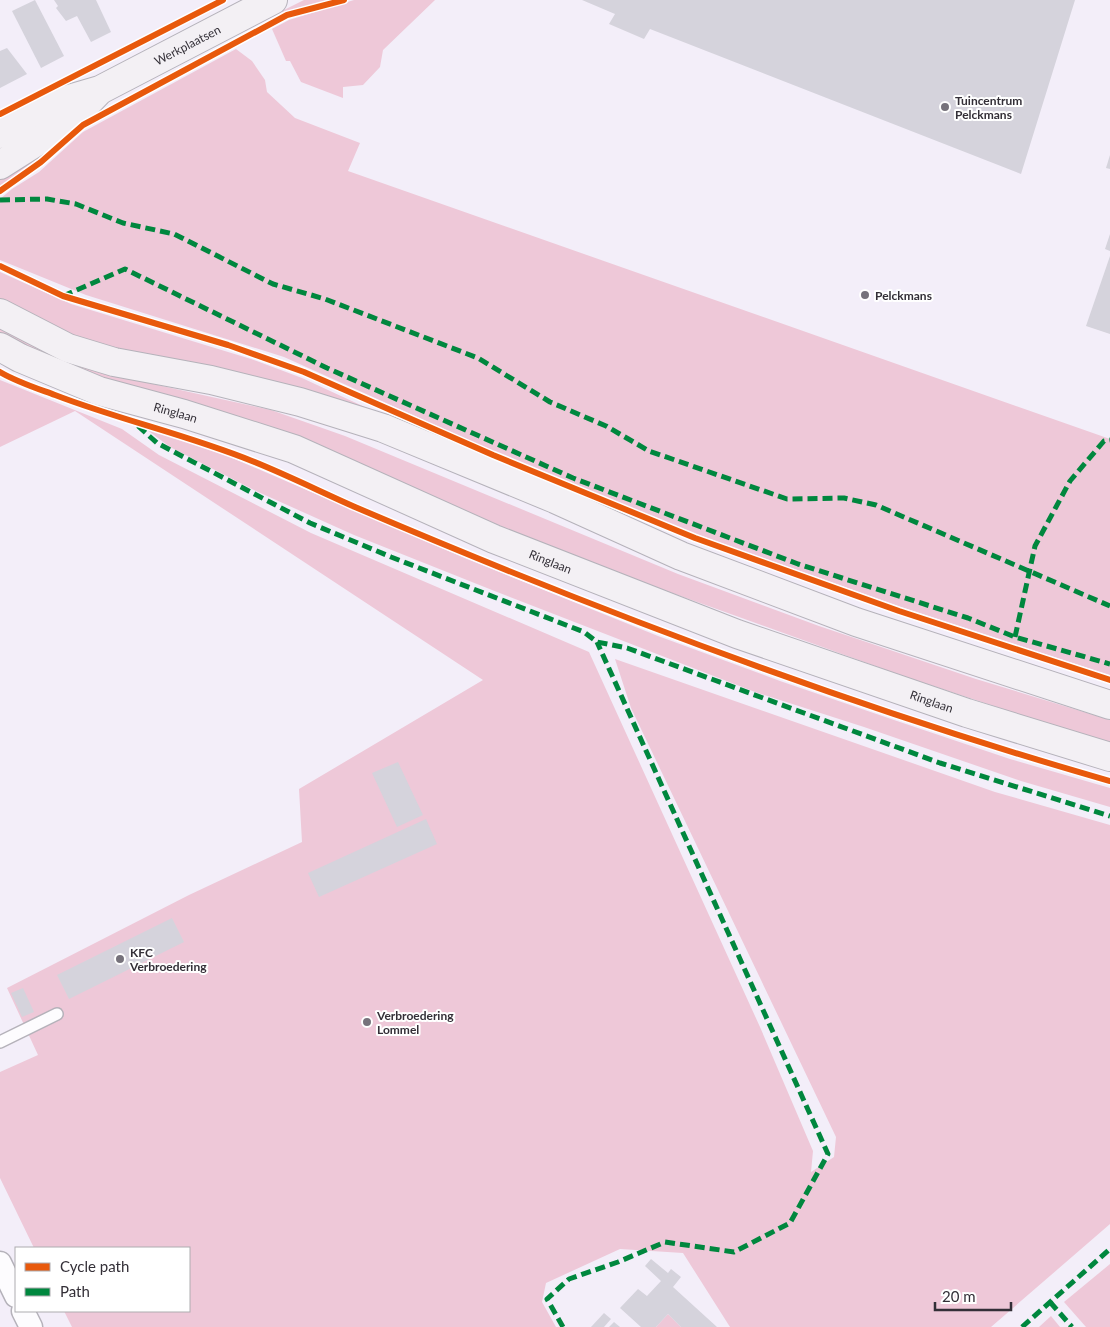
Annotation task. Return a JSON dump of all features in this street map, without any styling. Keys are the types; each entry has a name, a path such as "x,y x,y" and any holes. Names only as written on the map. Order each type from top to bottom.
{"main road":[{"name":"Werkplaatsen","path":"0,134 59,102 100,90 273,0"},
{"name":"Werkplaatsen","path":"0,165 71,120 100,90"},
{"path":"0,313 68,348 114,362 220,382 300,402 383,428 555,499 681,556 856,622 1110,705"},
{"name":"Ringlaan","path":"0,347 20,358 99,391 184,414 294,448 494,539 737,634 967,713 1110,757"}],"street":[{"path":"0,1262 15,1294"},
{"path":"24,1312 31,1327"}],"lane":[{"path":"0,1042 57,1014"}],"shaded area":[{"path":"304,0 330,0 283,13 282,11"},
{"path":"354,0 435,0 383,50 380,67 363,85 343,87 343,98 301,82 290,61 286,61 272,29 289,20"},
{"path":"236,49 252,61 265,80 267,92 295,118 360,143 348,171 1110,439 1110,675 898,606 693,533 517,462 284,357 86,295 0,260 0,199 39,172 83,132"},
{"path":"72,129 43,156 0,186 0,176"},
{"path":"0,272 71,304 251,359 302,378 447,445 95,348 0,306"},
{"path":"0,324 95,367 144,382 271,410 345,436 678,574 819,626 976,679 1110,720 1110,742 1078,734 903,676 661,589 653,588 533,541 304,438 270,426 115,385 0,338"},
{"path":"0,380 122,429 159,455 311,533 589,652 760,1027 813,1151 811,1172 834,1157 836,1137 631,708 615,659 995,792 1110,825 1110,1224 991,1327 730,1327 683,1253 620,1249 546,1283 542,1302 556,1327 72,1327 64,1312 190,1312 190,1247 34,1247 0,1178 0,1072 38,1055 7,988 189,895 302,842 299,789 483,680 75,411 0,447"},
{"path":"142,426 193,441 467,559 658,636 894,720 1010,759 1110,788 1110,807 1021,781 755,692 492,590 354,535 256,491 170,447"},
{"path":"1110,1264 1110,1327 1086,1327 1064,1302"},
{"path":"668,1314 681,1327 656,1327"},
{"path":"1051,1316 1060,1327 1039,1327"}],"building":[{"path":"35,0 64,56 41,68 12,11"},
{"path":"54,0 96,0 111,32 91,42 77,16 66,21 56,8 58,6"},
{"name":"Tuincentrum Pelckmans","path":"582,0 1075,0 1021,174 650,29 644,39 609,24 615,14"},
{"path":"7,48 27,74 0,88 0,51"},
{"path":"1110,155 1110,169 1106,168"},
{"path":"1110,234 1110,251 1105,249"},
{"path":"1110,256 1110,334 1086,326"},
{"path":"398,762 423,815 397,827 372,773"},
{"path":"426,819 437,844 319,897 308,873"},
{"name":"KFC Verbroedering","path":"172,918 184,942 69,999 57,975"},
{"path":"23,988 34,1012 22,1017 11,993"},
{"path":"651,1259 668,1273 671,1269 681,1277 673,1287 717,1327 681,1327 668,1314 656,1327 641,1327 620,1308 638,1289 647,1296 661,1281 645,1266"},
{"path":"604,1313 611,1319 604,1327 591,1327"},
{"path":"614,1322 620,1327 609,1327"}],"marked path":[{"path":"0,200 47,199 76,204 123,223 174,234 273,284 325,299 478,358 550,402 606,426 649,451 787,499 844,498 876,505 1110,606"},
{"path":"63,296 125,269 327,368 573,478 798,564 968,618 1015,637 1110,664"},
{"path":"138,426 157,443 310,523 391,557 584,632 597,642 627,648 940,763 1110,816"},
{"path":"1015,637 1035,546 1070,481 1104,441 1110,440"},
{"path":"563,1327 547,1299 569,1279 618,1262 665,1242 734,1252 790,1223 828,1154 597,642"},
{"path":"1022,1327 1110,1249"},
{"path":"1050,1302 1072,1327"}],"cycle path":[{"path":"0,114 223,0"},
{"path":"0,191 41,162 83,125 287,15 344,0"},
{"path":"0,266 63,296 228,345 304,372 493,455 695,538 899,611 1110,680"},
{"path":"0,372 27,385 80,404 203,443 252,461 448,546 634,621 728,656 918,722 1110,781"}],"place":[{"name":"Tuincentrum Pelckmans","path":"945,107"},
{"name":"Pelckmans","path":"865,295"},
{"name":"KFC Verbroedering","path":"120,959"},
{"name":"Verbroedering Lommel","path":"367,1022"}]}
